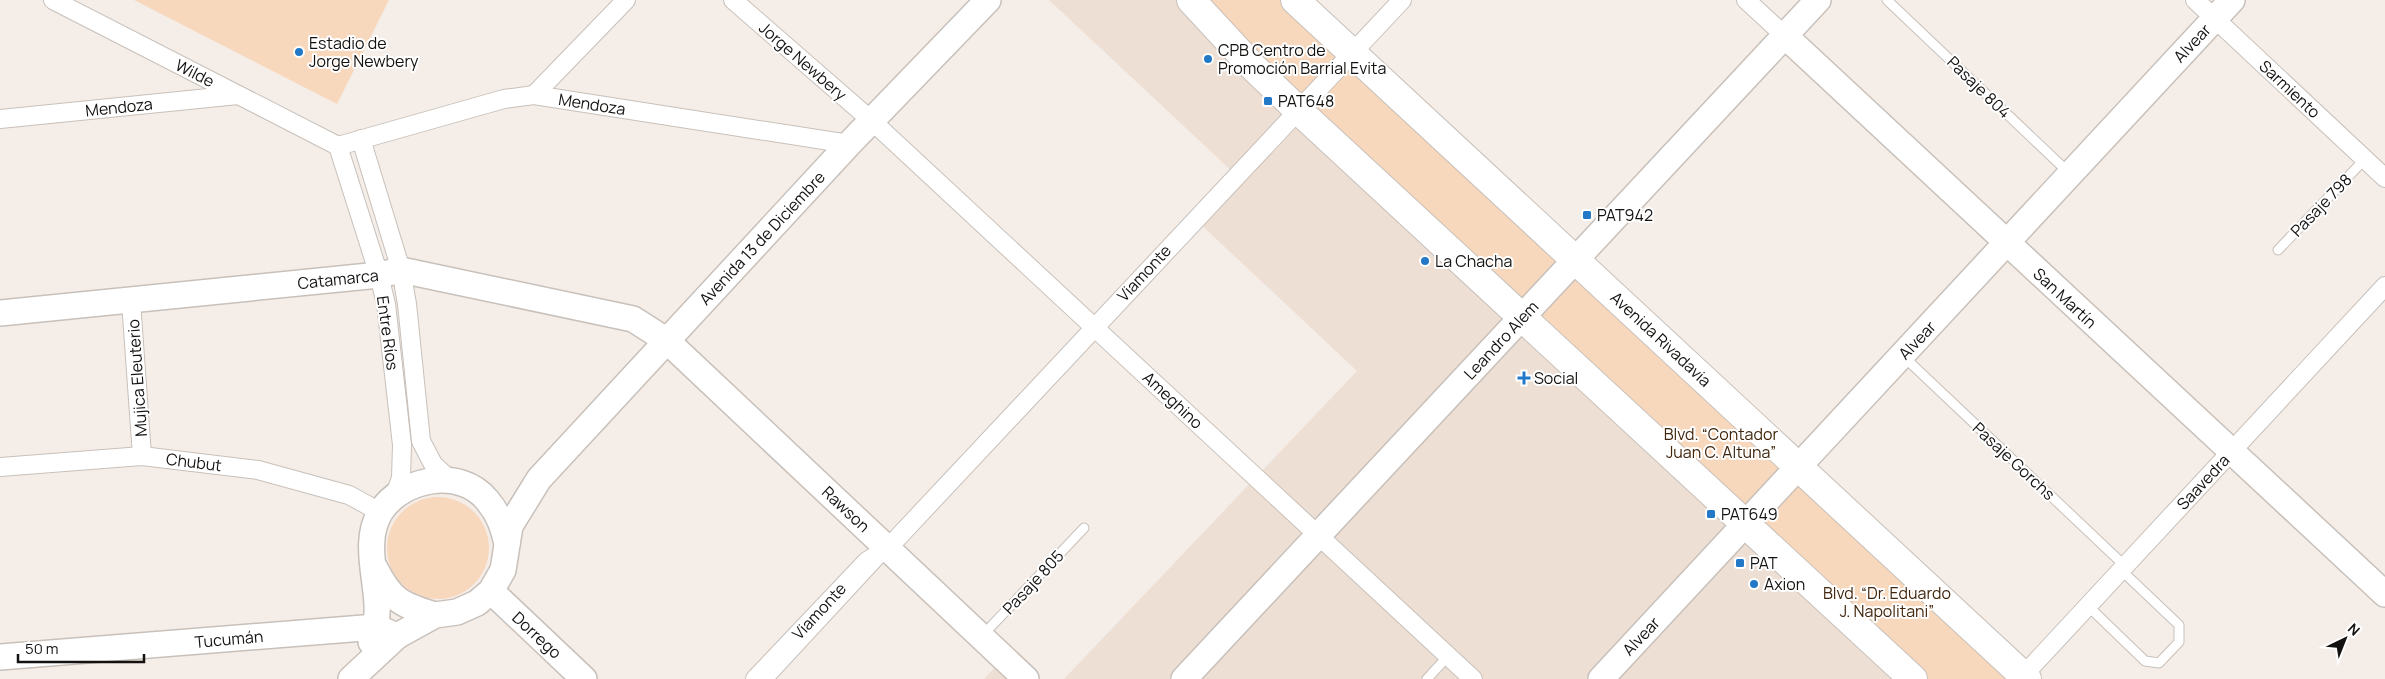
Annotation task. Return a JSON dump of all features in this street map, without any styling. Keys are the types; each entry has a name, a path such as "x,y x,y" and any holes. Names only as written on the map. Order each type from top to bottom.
{"main road":[{"name":"Avenida 13 de Diciembre","path":"539,479 849,144 988,0"},
{"path":"1191,0 1253,67 1298,110 1913,679"},
{"name":"Avenida Rivadavia","path":"1295,0 2024,678"},
{"name":"Leandro Alem","path":"1184,679 1818,0"},
{"name":"Alvear","path":"1601,679 2232,0"},
{"name":"San Martín","path":"1785,36 2230,452 2385,594"},
{"name":"Catamarca","path":"0,313 390,273 633,319 666,340"},
{"name":"Rawson","path":"666,340 1026,679"},
{"path":"486,498 508,496 539,479"},
{"path":"356,674 387,631 435,615 457,612 477,603 491,592 503,570 510,526 516,513 539,479"},
{"path":"387,631 377,606 372,538 387,504 421,482 450,480 470,486 486,498 501,519 507,544"},
{"path":"373,565 386,589 407,607 435,615"},
{"name":"Dorrego","path":"491,592 584,679"},
{"name":"Tucumán","path":"0,657 387,631"}],"street":[{"name":"Wilde","path":"53,0 338,146"},
{"path":"534,95 626,0"},
{"name":"Jorge Newbery","path":"733,0 872,121"},
{"name":"Viamonte","path":"755,679 867,560 888,548 1402,0"},
{"name":"San Martín","path":"1746,0 1785,36"},
{"name":"Sarmiento","path":"2195,0 2385,178"},
{"name":"Mendoza","path":"0,119 238,95"},
{"name":"Mendoza","path":"338,146 504,99 534,95 849,144"},
{"name":"Ameghino","path":"872,121 1473,679"},
{"name":"Entre Ríos","path":"361,139 390,273 386,304 402,445 401,478 387,504"},
{"name":"Entre Ríos","path":"338,146 390,273 407,304 421,441 433,464 450,480"},
{"name":"Saavedra","path":"2024,678 2088,606 2385,286"},
{"name":"Mujica Eleuterio","path":"131,301 142,456"},
{"name":"Chubut","path":"0,467 142,456 258,470 387,504"}],"lane":[{"name":"Pasaje 804","path":"1888,0 2071,174"},
{"name":"Pasaje 798","path":"2278,250 2365,159"},
{"name":"Pasaje Gorchs","path":"1903,356 2123,568 2179,625 2179,642 2158,663 2145,661 2088,606"},
{"name":"Pasaje 805","path":"982,637 1084,528"},
{"name":"Viamonte","path":"769,679 874,568 888,548"},
{"path":"1427,679 1448,656"}],"shaded area":[{"path":"1049,0 1191,0 1913,679 1064,679 1357,371 1195,219 1236,175"},
{"path":"1004,658 1026,679 984,679"}],"green space":[{"name":"Estadio de Jorge Newbery","path":"134,0 389,0 337,104"},
{"path":"1191,0 1295,0 2027,679 1913,679"},
{"path":"438,497 448,498 467,505 481,519 488,538 488,558 481,577 467,591 448,598 438,599 428,598 409,591 395,577 388,558 387,548 388,538 395,519 409,505 428,498"}],"place":[{"name":"Estadio de Jorge Newbery","path":"299,52"},
{"name":"CPB Centro de Promoción Barrial Evita","path":"1208,59"},
{"name":"PAT648","path":"1268,101"},
{"name":"PAT942","path":"1587,215"},
{"name":"La Chacha","path":"1425,261"},
{"name":"Social","path":"1524,378"},
{"name":"PAT649","path":"1711,514"},
{"name":"PAT","path":"1740,563"},
{"name":"Axion","path":"1754,584"}],"park label":[{"name":"Blvd. “Contador Juan C. Altuna”","path":"1721,443"},
{"name":"Blvd. “Dr. Eduardo J. Napolitani”","path":"1887,602"}]}
